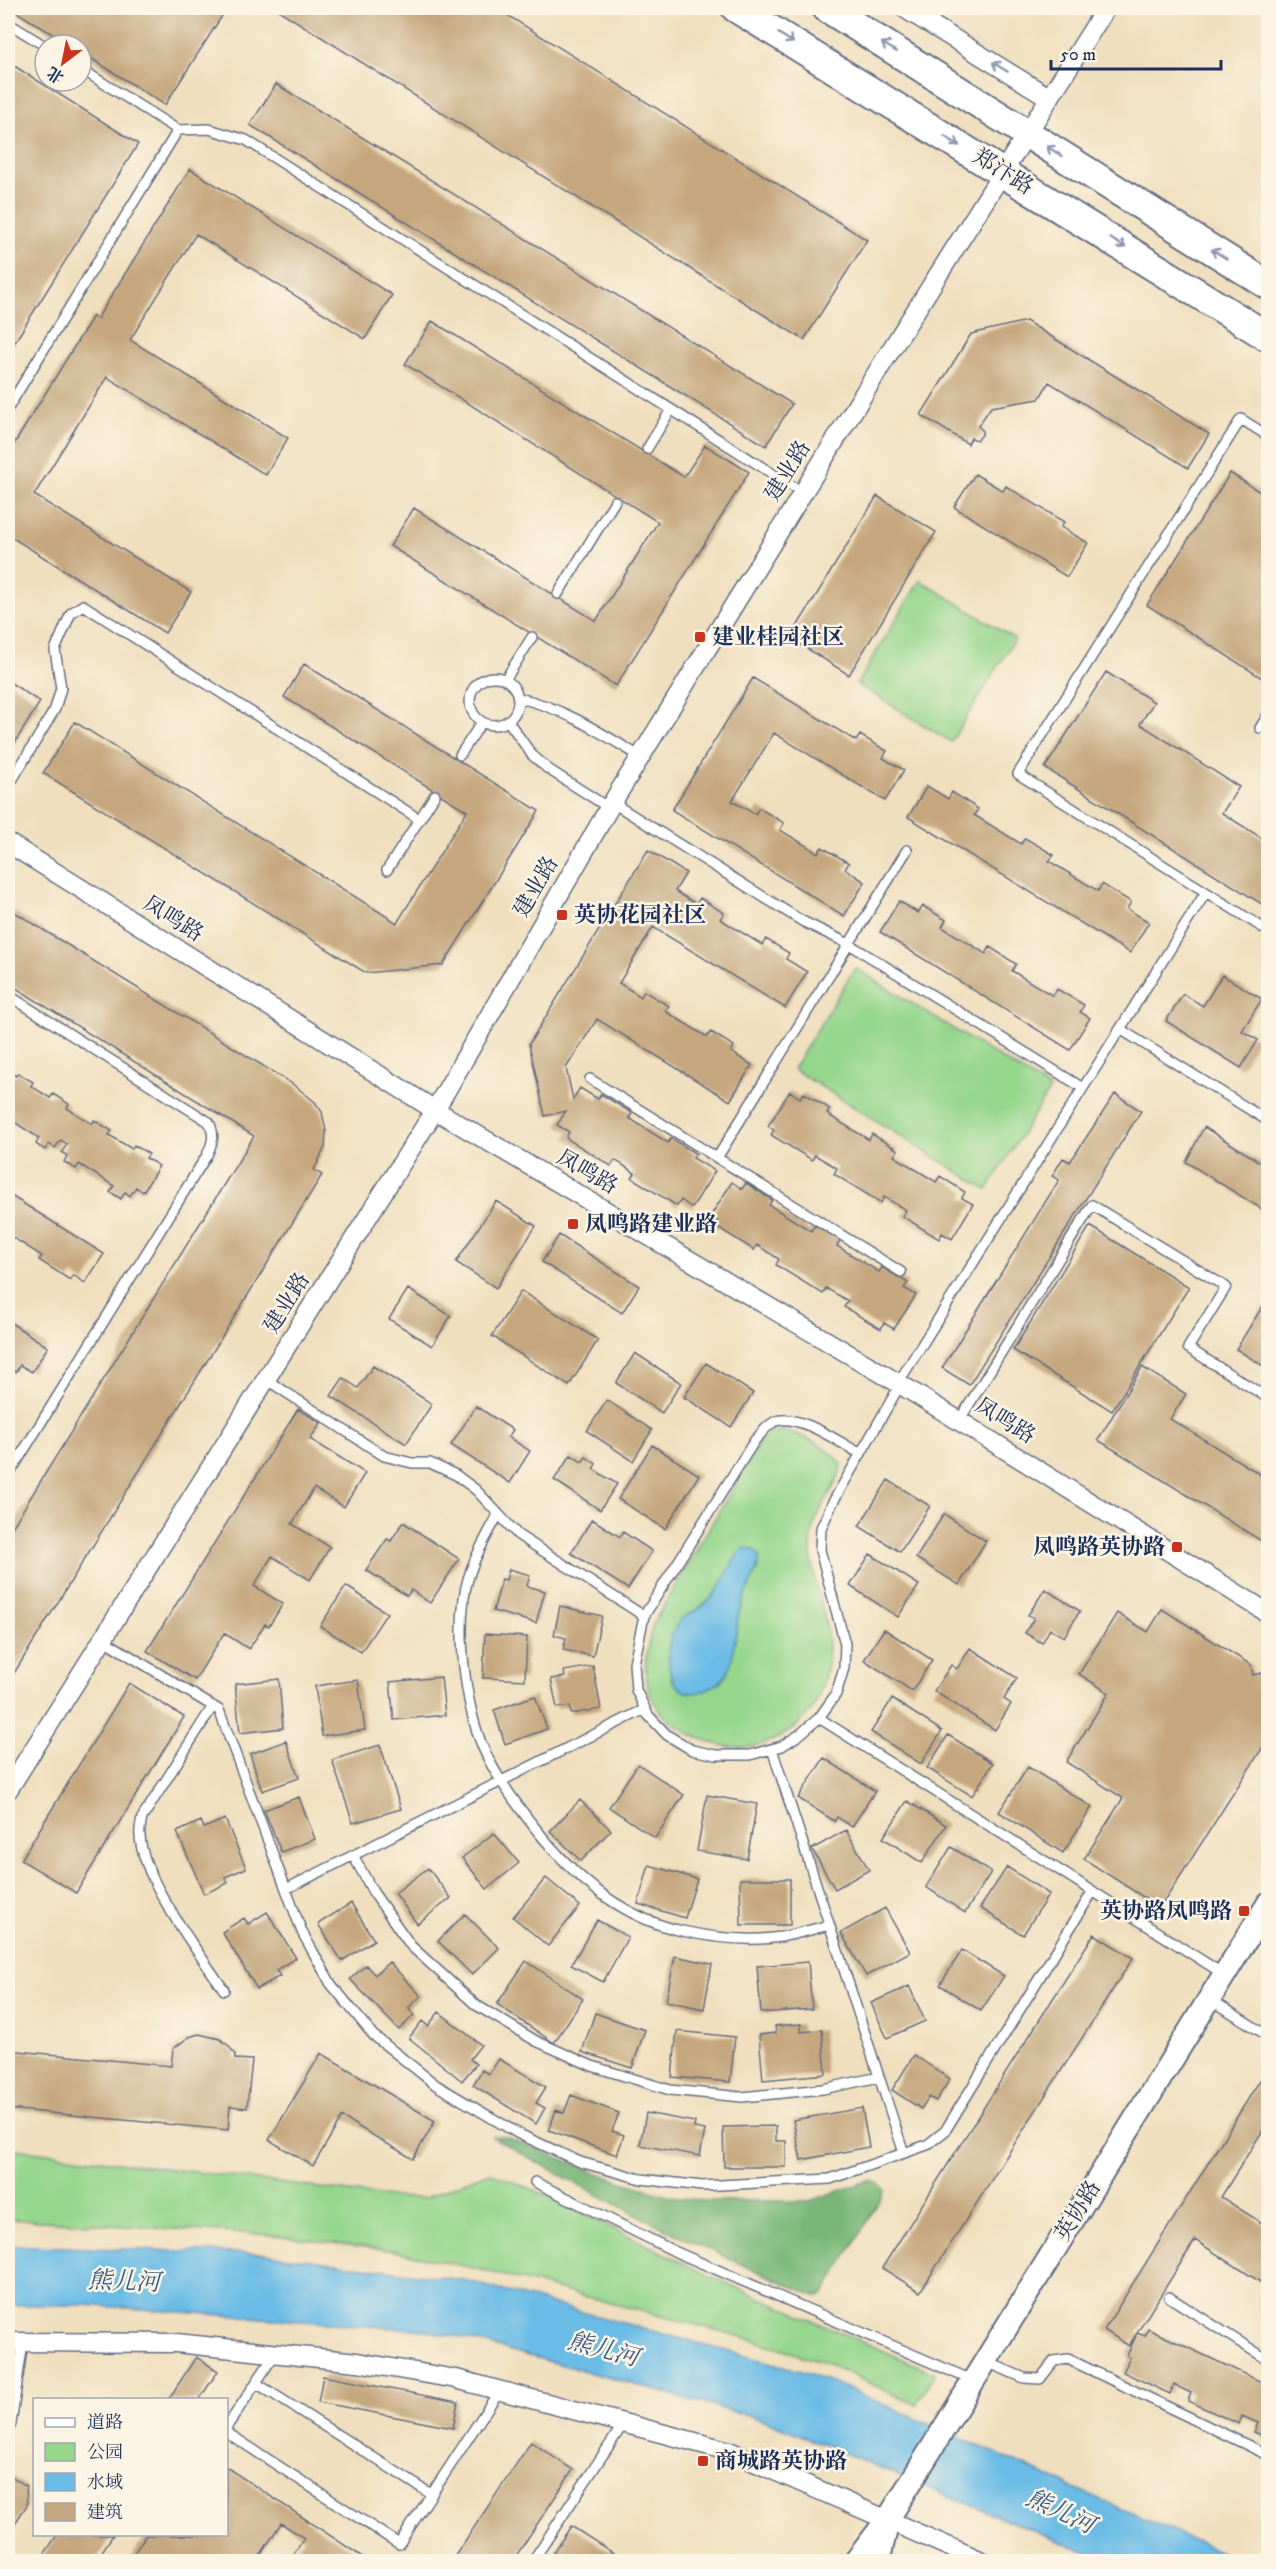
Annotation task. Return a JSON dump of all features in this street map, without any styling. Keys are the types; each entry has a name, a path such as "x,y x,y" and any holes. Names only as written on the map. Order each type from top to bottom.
{"main road":[{"name":"郑汴路","path":"736,8 1269,337"},
{"name":"郑汴路","path":"827,8 1269,285"}],"street":[{"path":"904,8 1050,98"},
{"name":"建业路","path":"8,1790 435,1110 611,806 803,493 1106,8"},
{"name":"凤鸣路","path":"8,843 435,1110 899,1384 1269,1613"},
{"name":"英协路","path":"855,2562 894,2510 1269,1904"},
{"path":"15,2342 176,2343 413,2370 729,2451 894,2510 984,2562"},
{"name":"英协路","path":"878,2562 894,2510"}],"lane":[{"path":"8,23 33,39"},
{"path":"93,77 178,130 209,129 246,140 670,411 803,493"},
{"path":"8,408 178,130"},
{"path":"647,449 670,411"},
{"path":"1269,436 1242,419 1018,774 1269,931"},
{"path":"558,594 615,501"},
{"path":"8,787 55,709 61,688 55,650 71,614 83,605 419,819"},
{"path":"505,680 531,637"},
{"path":"494,676 505,680 516,689 519,698 514,715 508,721 490,725 482,722 471,707 473,688 485,678 494,676"},
{"path":"519,698 570,715 641,757"},
{"path":"1260,728 1269,715"},
{"path":"508,721 532,755 548,769 802,921 849,944 1083,1088"},
{"path":"460,755 482,722"},
{"path":"387,870 435,795"},
{"path":"717,1158 907,850"},
{"path":"861,1454 806,1424 788,1419 773,1422 755,1440 644,1616 634,1663 636,1690 645,1709 667,1735 692,1750 716,1755 750,1755 782,1746 791,1741 819,1718 836,1694 844,1668 845,1644 820,1550 821,1528 832,1502 861,1454 899,1384 1206,892"},
{"path":"8,995 209,1122 214,1132 213,1143 207,1155 8,1476"},
{"path":"1120,1029 1269,1121"},
{"path":"590,1079 901,1272"},
{"path":"959,1421 1092,1205 1226,1287 1188,1348 1269,1398"},
{"path":"267,1380 384,1456 412,1463 430,1463 456,1475 476,1490 518,1535 644,1616"},
{"path":"498,1515 469,1572 464,1598 462,1632 469,1697 483,1748 500,1782 553,1852 590,1887 633,1913 680,1931 730,1939 781,1937 829,1925"},
{"path":"102,1639 219,1710 302,1932 331,1984 373,2035 436,2085 519,2134 580,2162 641,2179 702,2186 830,2179 927,2145 945,2131 1093,1891"},
{"path":"213,1706 142,1818 140,1836 146,1862 167,1906 224,1990"},
{"path":"286,1889 645,1709"},
{"path":"819,1718 1224,1975"},
{"path":"772,1749 904,2153"},
{"path":"353,1855 373,1892 411,1946 476,2005 536,2041 592,2066 670,2090 742,2097 824,2089 879,2077"},
{"path":"1210,1999 1269,2036"},
{"path":"535,2182 676,2252 974,2381"},
{"path":"1169,2297 1269,2360"},
{"path":"8,2428 11,2424 15,2342"},
{"path":"228,2427 275,2354"},
{"path":"986,2362 1024,2378 1040,2379 1054,2361 1068,2359 1269,2455"},
{"path":"256,2383 431,2494"},
{"path":"228,2431 399,2544 499,2391"},
{"path":"532,2562 624,2423"}],"green space":[{"path":"920,580 1015,639 951,742 857,684"},
{"path":"855,968 1050,1089 987,1190 793,1069"},
{"path":"783,1430 808,1439 836,1457 842,1464 840,1473 818,1515 812,1534 813,1571 826,1623 827,1661 816,1701 808,1714 795,1727 762,1744 726,1746 698,1738 684,1731 662,1713 654,1702 647,1683 647,1652 654,1622 761,1440 770,1433","holes":["758,1569 741,1607 733,1653 727,1669 714,1684 706,1689 688,1690 680,1686 671,1679 682,1618 697,1610 710,1599 729,1571"]},
{"path":"491,2136 506,2137 618,2181 671,2196 703,2201 809,2201 871,2180 879,2183 885,2191 824,2294 818,2297 652,2222"},
{"path":"8,2148 389,2197 425,2198 489,2172 546,2195 710,2276 935,2373 916,2405 831,2365 743,2337 482,2270 395,2251 273,2235 8,2219"}],"water":[{"path":"744,1548 754,1550 760,1557 739,1613 733,1653 726,1675 710,1688 693,1693 682,1690 674,1682 668,1656 675,1629 682,1618 700,1608 715,1594 735,1558"},
{"name":"熊儿河","path":"8,2245 265,2254 463,2280 805,2372 1241,2561 1107,2561 764,2420 464,2338 424,2330 85,2305 8,2305"}],"building":[{"path":"10,8 227,8 165,105 93,60 93,33 51,33"},
{"path":"275,8 496,8 867,240 804,340"},
{"path":"8,62 33,78 33,93 57,93 138,144 8,353"},
{"path":"276,84 792,404 766,446 250,125"},
{"path":"190,169 392,295 365,339 196,234 130,340 288,438 266,475 107,377 34,495 191,592 165,633 8,535 8,454 93,316 97,319"},
{"path":"432,321 684,477 705,445 749,472 616,686 390,546 414,508 596,621 658,522 405,364"},
{"path":"1026,321 1209,434 1188,468 1049,382 1039,399 991,407 978,426 982,430 982,435 977,440 971,438 968,444 921,415 971,334"},
{"path":"1230,473 1268,497 1268,682 1147,605"},
{"path":"975,474 1003,491 1006,486 1064,522 1061,527 1088,543 1067,577 954,507"},
{"path":"877,496 936,532 849,675 790,638"},
{"path":"304,664 539,811 443,965 366,973 43,773 75,722 397,923 467,811 284,697"},
{"path":"1106,672 1154,702 1140,724 1239,787 1222,813 1268,842 1268,908 1045,768"},
{"path":"753,678 856,741 860,735 887,751 883,758 904,770 885,801 774,733 732,801 755,814 759,808 784,823 780,830 818,853 822,847 849,863 845,869 865,882 844,916 672,810"},
{"path":"8,681 40,702 11,749 8,747"},
{"path":"927,786 948,799 952,792 978,809 974,815 1021,844 1025,838 1054,855 1049,861 1098,891 1102,884 1131,902 1127,909 1149,922 1130,953 908,817"},
{"path":"648,850 686,873 675,891 696,904 700,898 724,913 720,919 762,945 766,939 789,953 786,959 807,972 785,1008 653,927 619,983 641,997 644,991 669,1006 665,1011 707,1037 711,1032 734,1046 731,1052 752,1065 730,1101 597,1019 566,1068 573,1099 580,1088 598,1099 601,1094 632,1113 629,1118 668,1143 671,1138 696,1154 693,1158 715,1171 692,1208 681,1200 677,1206 632,1178 635,1173 615,1160 611,1166 566,1138 569,1132 557,1125 566,1111 545,1116 529,1044"},
{"path":"899,901 918,913 923,906 946,920 942,927 986,954 990,947 1016,964 1012,971 1053,996 1057,989 1084,1005 1080,1012 1090,1018 1070,1050 880,932"},
{"path":"8,908 294,1085 315,1102 322,1112 326,1131 325,1147 314,1170 322,1175 8,1683 8,1534 254,1136 8,983"},
{"path":"1222,975 1262,999 1242,1031 1258,1040 1241,1068 1166,1021 1183,994 1203,1006"},
{"path":"8,1071 16,1076 18,1073 33,1082 31,1086 50,1098 53,1094 69,1104 67,1108 92,1124 94,1120 112,1131 109,1135 132,1149 134,1145 149,1154 146,1158 159,1166 143,1192 136,1187 130,1196 125,1192 121,1199 110,1192 114,1186 79,1164 76,1169 64,1162 67,1156 62,1152 67,1144 61,1140 55,1148 49,1144 45,1150 36,1144 39,1138 8,1118"},
{"path":"790,1091 800,1098 804,1093 830,1109 827,1114 869,1140 872,1134 898,1150 894,1156 936,1182 940,1176 965,1192 962,1198 973,1204 952,1239 942,1233 939,1239 902,1216 906,1210 884,1197 881,1203 834,1174 837,1168 815,1155 812,1160 771,1135 774,1130 768,1126"},
{"path":"1115,1094 1141,1111 969,1385 942,1368 1059,1180 1052,1176 1063,1158 1070,1162"},
{"path":"1204,1127 1268,1167 1268,1213 1186,1162"},
{"path":"732,1182 742,1189 746,1183 772,1200 769,1205 811,1231 815,1225 840,1240 837,1246 879,1272 882,1267 908,1283 904,1288 916,1295 894,1329 884,1323 881,1329 844,1307 848,1301 826,1288 823,1294 776,1265 779,1259 757,1245 754,1250 714,1225 717,1220 710,1217"},
{"path":"8,1194 104,1254 85,1283 73,1275 70,1280 39,1260 42,1256 9,1235 8,1238"},
{"path":"496,1201 536,1226 496,1288 456,1262"},
{"path":"1090,1226 1189,1287 1112,1411 1013,1350"},
{"path":"559,1235 639,1286 622,1313 542,1262"},
{"path":"408,1289 451,1316 432,1346 389,1319"},
{"path":"521,1291 598,1340 569,1386 492,1336"},
{"path":"1262,1307 1268,1311 1268,1369 1236,1349"},
{"path":"8,1321 48,1347 32,1372 20,1365 16,1372 8,1366"},
{"path":"635,1353 681,1383 662,1413 616,1383"},
{"path":"706,1363 753,1393 731,1427 684,1397"},
{"path":"373,1366 432,1404 406,1444 331,1396 343,1378 358,1388"},
{"path":"1142,1367 1186,1394 1170,1419 1268,1479 1268,1545 1098,1440"},
{"path":"607,1400 652,1430 633,1461 587,1431"},
{"path":"476,1406 513,1430 508,1437 530,1451 510,1483 451,1445"},
{"path":"298,1409 321,1423 310,1439 365,1473 344,1507 314,1488 292,1524 330,1547 310,1580 272,1556 254,1586 283,1604 269,1626 265,1624 249,1649 224,1633 195,1680 147,1651"},
{"path":"652,1445 699,1475 665,1529 618,1499"},
{"path":"571,1455 582,1462 586,1457 596,1464 593,1469 617,1484 600,1510 554,1480"},
{"path":"888,1480 930,1506 900,1552 859,1526"},
{"path":"944,1514 986,1541 959,1585 916,1558"},
{"path":"592,1519 620,1537 623,1532 652,1551 628,1589 571,1553"},
{"path":"403,1522 459,1559 430,1603 411,1590 407,1596 366,1570 387,1539 391,1541"},
{"path":"870,1554 919,1585 898,1617 850,1586"},
{"path":"509,1569 530,1575 527,1586 545,1591 536,1623 493,1611 502,1579 506,1580"},
{"path":"346,1586 387,1613 361,1652 320,1626"},
{"path":"1045,1589 1080,1611 1064,1637 1050,1629 1042,1643 1025,1633 1034,1618 1028,1615"},
{"path":"560,1606 602,1616 593,1656 563,1650 566,1638 554,1635"},
{"path":"1162,1609 1251,1665 1253,1675 1267,1672 1268,1731 1266,1731 1268,1739 1160,1908 1084,1859 1123,1798 1066,1762 1109,1693 1079,1674 1117,1613 1148,1632"},
{"path":"884,1629 932,1660 912,1691 864,1660"},
{"path":"485,1634 527,1637 525,1680 483,1678"},
{"path":"970,1648 1017,1678 1004,1699 1011,1704 995,1730 934,1691 951,1665 957,1669"},
{"path":"593,1666 601,1709 571,1714 570,1706 557,1708 551,1679 565,1677 564,1671"},
{"path":"441,1677 445,1715 394,1720 390,1682"},
{"path":"279,1679 283,1728 240,1733 235,1684"},
{"path":"358,1680 365,1730 322,1736 315,1686"},
{"path":"129,1683 184,1717 76,1893 21,1860"},
{"path":"535,1696 547,1729 505,1744 494,1710"},
{"path":"892,1699 942,1731 921,1764 871,1732"},
{"path":"948,1735 993,1763 972,1796 927,1768"},
{"path":"286,1741 299,1778 262,1791 250,1754"},
{"path":"380,1745 401,1809 353,1823 332,1760"},
{"path":"824,1758 875,1791 852,1827 837,1817 834,1821 798,1798"},
{"path":"638,1764 684,1795 655,1838 609,1807"},
{"path":"1028,1767 1092,1807 1063,1853 999,1812"},
{"path":"707,1795 757,1804 747,1859 697,1851"},
{"path":"299,1797 315,1839 281,1852 264,1810"},
{"path":"580,1800 611,1830 581,1861 550,1831"},
{"path":"907,1801 946,1825 922,1863 883,1838"},
{"path":"225,1819 246,1868 225,1877 228,1883 204,1894 177,1832 201,1821 204,1828"},
{"path":"846,1830 869,1870 835,1889 812,1849"},
{"path":"494,1833 519,1863 487,1889 462,1858"},
{"path":"951,1847 991,1872 965,1913 926,1887"},
{"path":"649,1865 697,1879 685,1918 638,1904"},
{"path":"1007,1867 1049,1894 1023,1935 980,1908"},
{"path":"428,1868 451,1898 417,1924 395,1893"},
{"path":"546,1878 580,1906 548,1946 513,1917"},
{"path":"740,1879 790,1879 790,1925 741,1925"},
{"path":"351,1903 374,1940 342,1961 318,1924"},
{"path":"885,1908 910,1952 866,1976 841,1933"},
{"path":"267,1912 296,1958 276,1970 280,1976 257,1989 222,1932 244,1918 248,1924"},
{"path":"465,1914 499,1948 472,1975 438,1941"},
{"path":"597,1920 628,1937 603,1982 571,1965"},
{"path":"1094,1934 1133,1958 920,2292 882,2268"},
{"path":"962,1950 1004,1976 981,2011 940,1985"},
{"path":"675,1956 712,1964 704,2009 666,2001"},
{"path":"526,1961 583,1999 554,2043 497,2004"},
{"path":"389,1962 421,1996 408,2008 414,2015 399,2030 350,1979 366,1965 375,1975"},
{"path":"808,1962 812,2009 761,2013 757,1966"},
{"path":"909,1986 925,2021 887,2038 871,2003"},
{"path":"439,2012 481,2045 470,2059 476,2064 462,2081 409,2038 422,2021 428,2026"},
{"path":"595,2013 645,2030 632,2068 582,2052"},
{"path":"801,2024 801,2032 822,2030 826,2074 763,2080 759,2035 776,2033 775,2026"},
{"path":"677,2031 735,2037 730,2082 672,2077"},
{"path":"199,2034 220,2039 229,2046 235,2059 252,2060 247,2108 230,2106 228,2130 8,2109 8,2050 171,2066 173,2049 189,2037"},
{"path":"321,2053 435,2121 413,2159 342,2117 313,2166 269,2140"},
{"path":"914,2055 950,2079 936,2101 929,2097 921,2109 892,2090"},
{"path":"499,2059 546,2087 536,2103 545,2108 536,2124 473,2085 482,2070 489,2074"},
{"path":"1260,2080 1268,2085 1268,2133 1263,2130 1221,2197 1268,2227 1268,2287 1195,2240 1129,2346 1104,2330"},
{"path":"571,2095 619,2113 612,2131 624,2135 617,2155 549,2130 556,2110 564,2113"},
{"path":"862,2108 869,2147 801,2160 793,2120"},
{"path":"646,2113 695,2122 694,2128 705,2130 700,2156 640,2145"},
{"path":"776,2126 776,2141 786,2141 786,2167 724,2167 723,2127"},
{"path":"1148,2329 1268,2385 1268,2438 1254,2432 1258,2423 1242,2416 1239,2424 1188,2401 1191,2393 1174,2385 1170,2394 1123,2372 1130,2358 1127,2356 1137,2333 1145,2336"},
{"path":"196,2357 218,2371 200,2398 169,2398"},
{"path":"323,2376 458,2402 453,2428 318,2402"},
{"path":"531,2442 573,2470 512,2562 451,2562"},
{"path":"228,2468 370,2562 289,2562 304,2538 281,2523 256,2562 128,2562 145,2536 228,2536"},
{"path":"8,2474 26,2486 27,2505 8,2534"},
{"path":"571,2526 627,2562 553,2562 557,2554 554,2552"},
{"path":"56,2536 112,2536 95,2562 39,2562"}],"place":[{"name":"建业桂园社区","path":"700,637"},
{"name":"英协花园社区","path":"562,915"},
{"name":"凤鸣路建业路","path":"573,1224"},
{"name":"凤鸣路英协路","path":"1177,1547"},
{"name":"英协路凤鸣路","path":"1244,1911"},
{"name":"商城路英协路","path":"703,2461"}]}
